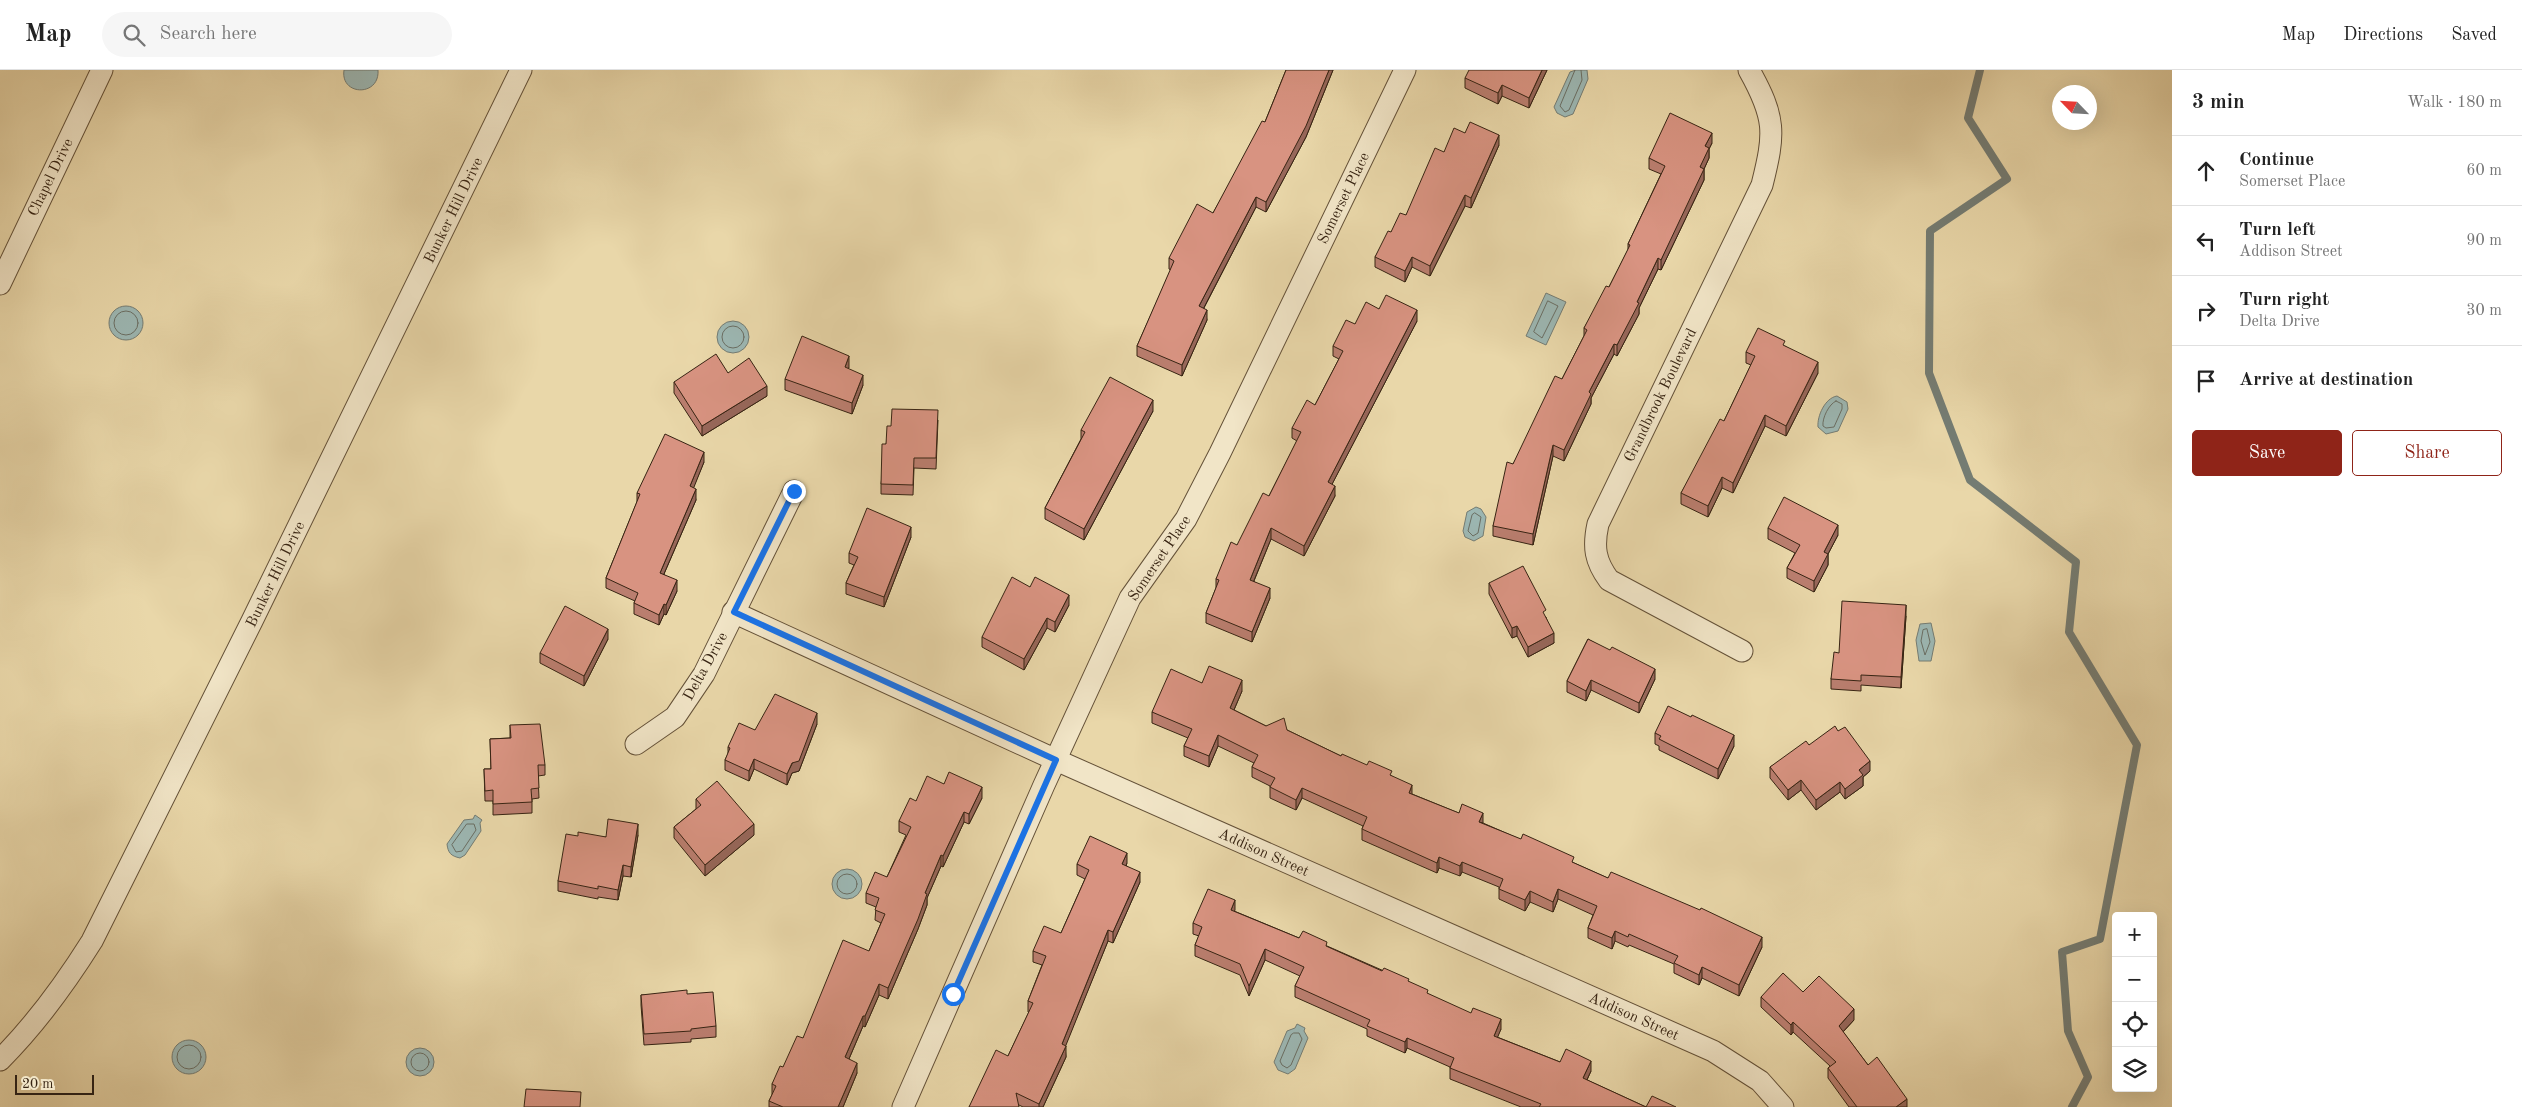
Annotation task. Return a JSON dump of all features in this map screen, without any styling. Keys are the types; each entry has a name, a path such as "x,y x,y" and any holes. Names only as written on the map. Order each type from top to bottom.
{"street":[{"name":"Chapel Drive","path":"0,284 102,70"},
{"name":"Bunker Hill Drive","path":"0,1060 22,1037 61,989 92,941 252,621 521,70"},
{"name":"Somerset Place","path":"903,1107 1056,760 1130,598 1186,519 1220,454 1405,70"},
{"name":"Grandbrook Boulevard","path":"1742,651 1609,580 1595,556 1594,541 1598,524 1762,185 1771,147 1770,114 1749,70"},
{"name":"Delta Drive","path":"636,744 675,717 704,674 794,491"},
{"name":"Addison Street","path":"734,612 1056,760 1713,1051 1760,1081 1783,1107"}],"water":[{"path":"344,70 378,70 377,79 367,89 354,89 344,79"},
{"path":"1587,70 1588,79 1573,114 1565,117 1557,113 1554,107 1570,72"},
{"path":"1546,293 1566,302 1546,345 1526,336"},
{"path":"126,306 133,307 138,311 142,316 142,330 138,335 133,339 126,340 119,339 114,335 110,330 109,323 110,316 114,311 119,307"},
{"path":"733,321 745,325 749,337 745,349 733,353 721,349 717,337 721,325"},
{"path":"1837,396 1847,402 1848,409 1838,431 1826,434 1818,427 1819,418 1825,404"},
{"path":"1476,507 1481,509 1486,517 1483,536 1474,541 1465,537 1463,531 1467,512"},
{"path":"1931,623 1935,641 1931,661 1919,661 1916,640 1920,624"},
{"path":"475,815 482,820 480,823 481,831 465,855 460,858 450,854 447,844 464,820 473,819"},
{"path":"847,869 853,870 861,878 861,890 853,898 847,899 841,898 833,890 832,884 833,878 841,870"},
{"path":"1297,1024 1305,1028 1304,1031 1308,1038 1295,1069 1288,1074 1278,1070 1274,1062 1287,1031 1295,1028"},
{"path":"189,1040 196,1041 201,1045 205,1050 205,1064 201,1069 196,1073 189,1074 182,1073 177,1069 173,1064 172,1057 173,1050 177,1045 182,1041"},
{"path":"420,1048 430,1052 434,1062 430,1072 420,1076 410,1072 406,1062 410,1052"}],"building":[{"path":"1286,70 1329,70 1306,126 1266,202 1256,197 1199,306 1207,310 1182,365 1137,346 1174,261 1169,258 1197,204 1213,213 1262,121 1265,122"},
{"path":"1469,70 1542,70 1529,98 1502,85 1498,93 1465,78"},
{"path":"1670,113 1712,133 1705,146 1709,148 1700,167 1704,169 1661,260 1658,258 1637,302 1639,303 1617,345 1614,344 1589,392 1591,394 1564,450 1553,445 1533,534 1493,526 1507,462 1513,464 1555,376 1562,379 1587,330 1584,328 1606,286 1609,287 1630,245 1628,244 1665,166 1649,158"},
{"path":"1470,122 1499,135 1471,198 1465,195 1430,266 1412,257 1405,271 1375,257 1388,231 1391,232 1400,213 1406,215 1435,148 1444,152 1454,128 1465,133"},
{"path":"1386,295 1417,310 1328,482 1335,486 1304,546 1271,528 1250,580 1270,588 1252,632 1206,613 1219,580 1216,579 1231,542 1237,545 1263,493 1269,496 1301,432 1292,428 1307,400 1315,405 1343,351 1333,346 1346,320 1355,324 1366,302 1379,309"},
{"path":"1758,328 1785,341 1783,345 1818,362 1786,426 1765,415 1733,483 1722,477 1708,506 1681,493 1720,419 1724,421 1755,356 1746,352"},
{"path":"802,336 849,356 845,367 863,375 852,403 785,379"},
{"path":"716,354 728,373 749,358 767,386 702,426 674,382"},
{"path":"1110,377 1153,400 1084,529 1045,508 1085,432 1081,430"},
{"path":"892,409 938,410 936,458 914,458 913,485 881,484 882,444 886,444 887,426 891,426"},
{"path":"665,434 704,452 690,486 696,489 660,573 677,580 666,605 664,604 659,615 634,603 638,593 606,578 640,494 637,493"},
{"path":"1784,497 1838,525 1824,552 1828,554 1814,581 1787,568 1800,545 1768,528"},
{"path":"867,508 911,527 884,597 846,583 858,557 849,553"},
{"path":"1523,566 1546,610 1543,612 1554,633 1528,647 1517,626 1512,628 1489,583"},
{"path":"1012,577 1030,587 1035,577 1069,595 1055,622 1047,618 1024,659 982,637"},
{"path":"1842,601 1906,605 1901,677 1861,675 1861,681 1831,679 1834,652 1839,653"},
{"path":"565,606 608,629 584,676 540,653"},
{"path":"1588,639 1610,650 1612,647 1655,669 1639,703 1591,680 1586,691 1567,681"},
{"path":"1209,666 1242,680 1230,708 1266,726 1284,718 1287,730 1341,756 1342,754 1367,765 1369,761 1392,771 1390,775 1412,785 1409,793 1459,813 1462,804 1483,813 1479,822 1521,839 1523,834 1574,857 1572,862 1608,878 1611,872 1700,910 1701,908 1762,937 1739,985 1702,967 1699,975 1674,963 1678,956 1629,934 1628,937 1615,931 1612,938 1588,928 1597,906 1558,889 1553,902 1530,891 1525,900 1499,889 1503,879 1462,862 1460,866 1439,857 1437,863 1362,829 1367,817 1302,788 1296,800 1270,787 1275,778 1252,767 1258,755 1218,735 1209,756 1184,746 1192,729 1152,712 1171,669 1202,683"},
{"path":"775,694 817,713 799,761 792,763 787,774 754,759 749,771 725,760 730,748 728,747 739,723 755,730"},
{"path":"1668,706 1734,735 1718,769 1659,739 1661,736 1655,733"},
{"path":"540,724 545,765 538,765 539,788 531,789 532,802 493,804 493,790 485,791 484,769 491,769 490,739 511,738 510,725"},
{"path":"1835,726 1838,731 1845,727 1870,761 1859,770 1863,775 1845,789 1840,782 1816,800 1801,780 1788,790 1770,767 1806,741 1809,745"},
{"path":"949,772 982,787 969,814 964,812 943,856 941,855 925,893 927,894 918,919 888,988 879,984 865,1016 863,1016 845,1057 857,1063 838,1107 783,1107 769,1101 776,1086 772,1084 780,1066 783,1067 797,1036 803,1038 843,940 869,951 885,914 875,910 879,898 866,893 875,872 887,877 911,827 899,821 910,798 916,801 927,776 944,784"},
{"path":"717,781 754,824 705,865 674,827 701,805 696,799"},
{"path":"608,819 638,824 631,867 623,865 618,890 598,886 598,889 558,881 566,834 578,836 578,832 606,837"},
{"path":"1090,836 1127,853 1122,864 1140,872 1113,932 1108,930 1062,1044 1066,1046 1039,1104 1016,1093 1019,1107 969,1107 996,1050 1008,1056 1033,1003 1028,1001 1046,956 1033,951 1044,926 1061,933 1089,870 1077,864"},
{"path":"1208,889 1235,900 1231,910 1299,938 1303,931 1327,942 1326,946 1382,971 1384,968 1409,979 1408,981 1428,990 1427,993 1471,1013 1473,1008 1501,1019 1494,1036 1560,1062 1566,1049 1591,1061 1583,1078 1646,1107 1539,1107 1541,1104 1450,1068 1454,1058 1407,1038 1405,1042 1367,1026 1370,1020 1295,986 1304,967 1265,949 1249,986 1240,964 1195,945 1202,927 1193,923"},
{"path":"1783,973 1803,992 1819,976 1854,1009 1839,1026 1868,1065 1877,1057 1907,1099 1896,1107 1857,1107 1828,1068 1836,1062 1793,1022 1791,1025 1761,997"},
{"path":"687,990 687,994 713,992 716,1026 691,1029 691,1031 644,1034 641,995"},
{"path":"526,1089 581,1092 580,1107 524,1107"},
{"path":"1652,1096 1676,1107 1646,1107"}],"waterway":[{"path":"1980,70 1968,118 2007,179 1930,231 1929,373 1970,480 2076,562 2069,632 2137,745 2100,939 2062,952 2068,1031 2088,1077 2072,1107"}],"route":[{"path":"794,491 734,612 1056,760 953,994"}]}
